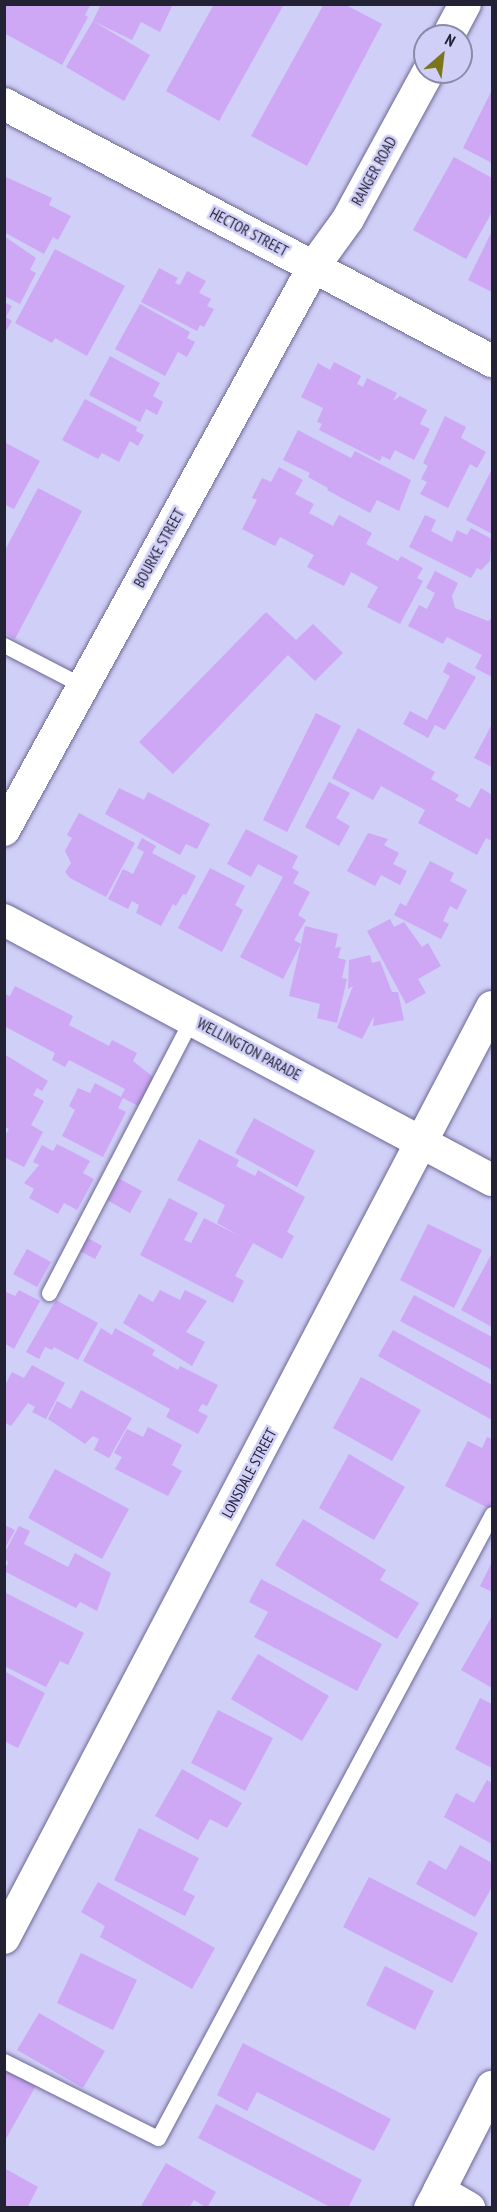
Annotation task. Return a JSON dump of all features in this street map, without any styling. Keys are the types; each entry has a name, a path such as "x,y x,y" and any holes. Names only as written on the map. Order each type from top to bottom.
{"street":[{"path":"454,24 465,4"},
{"name":"RANGER ROAD","path":"314,266 348,219 421,84"},
{"name":"HECTOR STREET","path":"4,104 492,361"},
{"name":"BOURKE STREET","path":"4,830 314,266"},
{"name":"WELLINGTON PARADE","path":"4,920 192,1018 492,1180"},
{"name":"LONSDALE STREET","path":"4,1938 492,1007"},
{"path":"470,2208 434,2199 492,2087"}],"lane":[{"path":"4,645 82,686"},
{"path":"49,1293 192,1018"},
{"path":"4,2061 158,2138 492,1514"}],"building":[{"path":"4,4 91,4 85,15 88,17 62,65 4,33"},
{"path":"101,4 173,4 160,32 141,22 132,40 93,21"},
{"path":"214,4 284,4 219,121 166,91"},
{"path":"324,4 344,4 382,24 307,166 251,136"},
{"path":"93,21 150,55 124,101 66,67"},
{"path":"492,90 492,163 463,148"},
{"path":"454,157 492,178 492,212 466,259 413,230"},
{"path":"6,177 52,198 49,205 71,216 58,240 53,237 44,254 4,232"},
{"path":"492,231 492,292 468,280"},
{"path":"4,236 36,258 30,270 36,273 20,304 4,296"},
{"path":"55,249 125,286 87,356 55,338 52,343 15,323"},
{"path":"159,268 178,278 175,283 180,285 187,271 206,281 199,293 211,299 207,306 214,309 204,327 200,325 197,331 141,302"},
{"path":"4,302 12,306 6,317 12,321 4,334"},
{"path":"140,304 190,332 187,338 195,342 187,357 178,352 165,376 115,349"},
{"path":"110,356 160,383 153,396 163,402 157,415 146,409 140,422 89,395"},
{"path":"334,362 361,376 357,384 363,387 367,378 397,393 393,401 400,396 427,410 420,424 430,429 414,460 395,450 390,460 382,456 380,461 319,430 322,424 317,422 323,408 301,397 318,363 330,370"},
{"path":"85,399 137,427 136,431 144,435 138,446 130,441 119,462 102,453 98,459 62,440"},
{"path":"445,416 466,427 461,438 486,452 477,468 470,464 448,508 420,494 427,482 421,479 428,466 423,463"},
{"path":"298,430 351,458 355,451 411,480 399,511 377,500 370,513 327,490 328,488 308,477 310,473 283,460"},
{"path":"4,442 40,461 14,509 4,504"},
{"path":"279,467 303,480 295,494 314,504 309,513 333,526 339,515 372,533 366,544 398,561 401,556 423,568 417,578 423,581 400,624 367,607 378,587 351,572 344,586 307,567 314,555 280,537 275,546 242,529 257,500 252,498 262,478 271,482"},
{"path":"492,469 492,534 466,520"},
{"path":"38,488 82,511 15,639 4,633 4,552"},
{"path":"425,515 436,520 431,531 452,542 457,530 467,535 471,528 492,539 490,561 481,570 477,568 471,578 409,547"},
{"path":"435,571 458,583 452,596 455,608 488,621 492,618 492,677 475,668 482,655 447,637 443,644 408,626 419,605 427,609 435,593 426,588"},
{"path":"266,612 296,640 313,624 343,653 315,681 288,655 173,774 139,742"},
{"path":"448,662 476,677 445,730 435,725 428,738 403,724 410,711 427,720 450,676 443,672"},
{"path":"316,713 341,726 287,832 263,820"},
{"path":"492,724 492,767 474,758"},
{"path":"358,728 435,772 431,779 459,795 455,800 470,808 481,788 492,795 492,841 486,838 477,855 418,823 425,810 381,786 373,800 332,778"},
{"path":"329,782 350,793 336,818 350,826 339,846 305,827"},
{"path":"119,788 144,800 148,792 210,824 197,849 186,844 180,855 105,814"},
{"path":"79,813 135,843 106,897 70,878 65,872 71,863 65,851 72,838 67,835"},
{"path":"246,829 298,856 292,868 299,872 293,883 310,892 298,915 306,920 294,940 301,944 283,979 240,957 283,877 258,864 251,877 227,864"},
{"path":"368,833 388,839 384,845 399,853 393,864 407,871 400,885 381,875 375,886 347,871"},
{"path":"142,838 156,846 152,853 196,876 186,895 183,894 176,906 173,904 161,926 136,913 139,905 132,901 128,909 108,899 123,869 133,874 144,852 137,848"},
{"path":"430,861 454,873 450,881 467,890 457,910 450,906 443,921 449,924 441,939 394,915 400,903 406,906"},
{"path":"210,868 245,886 235,905 243,910 222,952 178,928"},
{"path":"390,919 394,927 404,922 422,947 428,943 441,966 418,979 426,993 406,1004 367,931"},
{"path":"305,926 338,934 335,948 341,947 338,958 346,960 342,978 347,979 337,1023 317,1018 320,1004 289,996"},
{"path":"370,955 372,963 380,961 392,992 398,992 404,1020 373,1026 374,1016 362,1039 337,1028 353,986 348,989 349,960"},
{"path":"15,986 73,1016 69,1025 109,1046 112,1040 137,1053 133,1061 157,1080 142,1108 123,1098 118,1108 126,1112 103,1157 62,1136 75,1110 69,1106 78,1088 90,1093 95,1083 121,1097 125,1089 69,1060 65,1067 52,1060 55,1053 4,1026 4,994 10,996"},
{"path":"4,1054 48,1081 42,1091 37,1088 33,1095 44,1101 31,1125 43,1132 24,1167 4,1157 4,1137 9,1129 4,1127"},
{"path":"254,1118 315,1151 297,1187 235,1153"},
{"path":"199,1139 239,1160 236,1166 255,1176 258,1170 305,1197 287,1232 294,1236 282,1259 253,1243 235,1276 244,1281 233,1303 140,1255 169,1198 198,1213 184,1240 191,1243 204,1218 242,1237 217,1223 225,1205 177,1180"},
{"path":"57,1144 90,1161 83,1173 94,1179 77,1210 64,1203 58,1214 29,1198 34,1189 24,1183 39,1165 33,1162 42,1145 53,1151"},
{"path":"118,1178 142,1191 130,1213 107,1200"},
{"path":"428,1224 482,1250 454,1308 400,1280"},
{"path":"86,1237 102,1246 95,1259 78,1250"},
{"path":"27,1249 51,1262 37,1287 13,1274"},
{"path":"492,1253 492,1327 461,1310"},
{"path":"19,1290 40,1301 14,1349 4,1343 4,1291 15,1296"},
{"path":"160,1290 180,1300 185,1290 207,1301 186,1332 205,1342 192,1366 123,1323 139,1294 153,1302"},
{"path":"414,1295 492,1337 492,1370 400,1321"},
{"path":"56,1300 98,1323 78,1360 54,1347 52,1350 45,1347 39,1359 26,1352"},
{"path":"101,1328 112,1335 115,1328 155,1350 152,1355 178,1370 180,1366 218,1385 207,1406 202,1404 198,1411 208,1416 198,1434 166,1417 170,1409 83,1361"},
{"path":"393,1330 492,1385 492,1420 378,1356"},
{"path":"32,1365 65,1383 46,1419 32,1412 35,1407 28,1403 11,1426 4,1422 4,1387 12,1372 24,1378"},
{"path":"361,1377 421,1410 392,1461 333,1428"},
{"path":"81,1390 132,1418 109,1458 94,1450 99,1439 93,1436 85,1444 48,1419 57,1401 71,1409"},
{"path":"148,1427 182,1445 172,1465 182,1471 168,1496 115,1469 122,1457 114,1453 127,1429 143,1437"},
{"path":"487,1437 492,1439 492,1510 445,1486 468,1441 482,1448"},
{"path":"349,1454 405,1487 374,1540 319,1508"},
{"path":"55,1469 129,1509 102,1559 28,1518"},
{"path":"303,1519 386,1570 380,1580 419,1603 397,1639 275,1565"},
{"path":"4,1525 15,1530 4,1550"},
{"path":"19,1526 30,1531 24,1544 68,1567 75,1553 111,1573 97,1611 80,1602 76,1608 4,1571 8,1563 4,1554"},
{"path":"492,1562 492,1592 480,1586"},
{"path":"261,1579 382,1644 357,1691 254,1637 268,1612 249,1602"},
{"path":"4,1592 84,1633 68,1665 60,1661 46,1687 4,1666"},
{"path":"492,1619 492,1688 461,1670"},
{"path":"258,1654 329,1696 302,1741 231,1699"},
{"path":"4,1671 45,1693 18,1748 4,1741"},
{"path":"480,1698 492,1704 492,1768 455,1749"},
{"path":"218,1710 273,1738 245,1791 191,1763"},
{"path":"182,1769 242,1803 227,1828 210,1819 198,1840 155,1816"},
{"path":"487,1780 492,1783 492,1844 444,1817 456,1793 474,1803"},
{"path":"139,1828 199,1858 183,1890 195,1896 185,1916 114,1880"},
{"path":"460,1845 492,1863 492,1887 475,1917 416,1884 429,1860 446,1870"},
{"path":"369,1877 478,1933 452,1983 343,1927"},
{"path":"98,1882 215,1948 192,1989 100,1937 105,1926 81,1912"},
{"path":"81,1953 137,1980 113,2030 57,2003"},
{"path":"385,1966 434,1991 415,2030 366,2005"},
{"path":"39,2013 105,2051 83,2088 17,2050"},
{"path":"243,2043 391,2119 374,2151 257,2092 247,2111 217,2095"},
{"path":"4,2063 38,2082 4,2142"},
{"path":"216,2104 362,2180 348,2208 332,2208 198,2138"},
{"path":"166,2163 216,2192 207,2208 194,2200 189,2208 140,2208"},
{"path":"4,2168 38,2187 27,2208 4,2208"}]}
